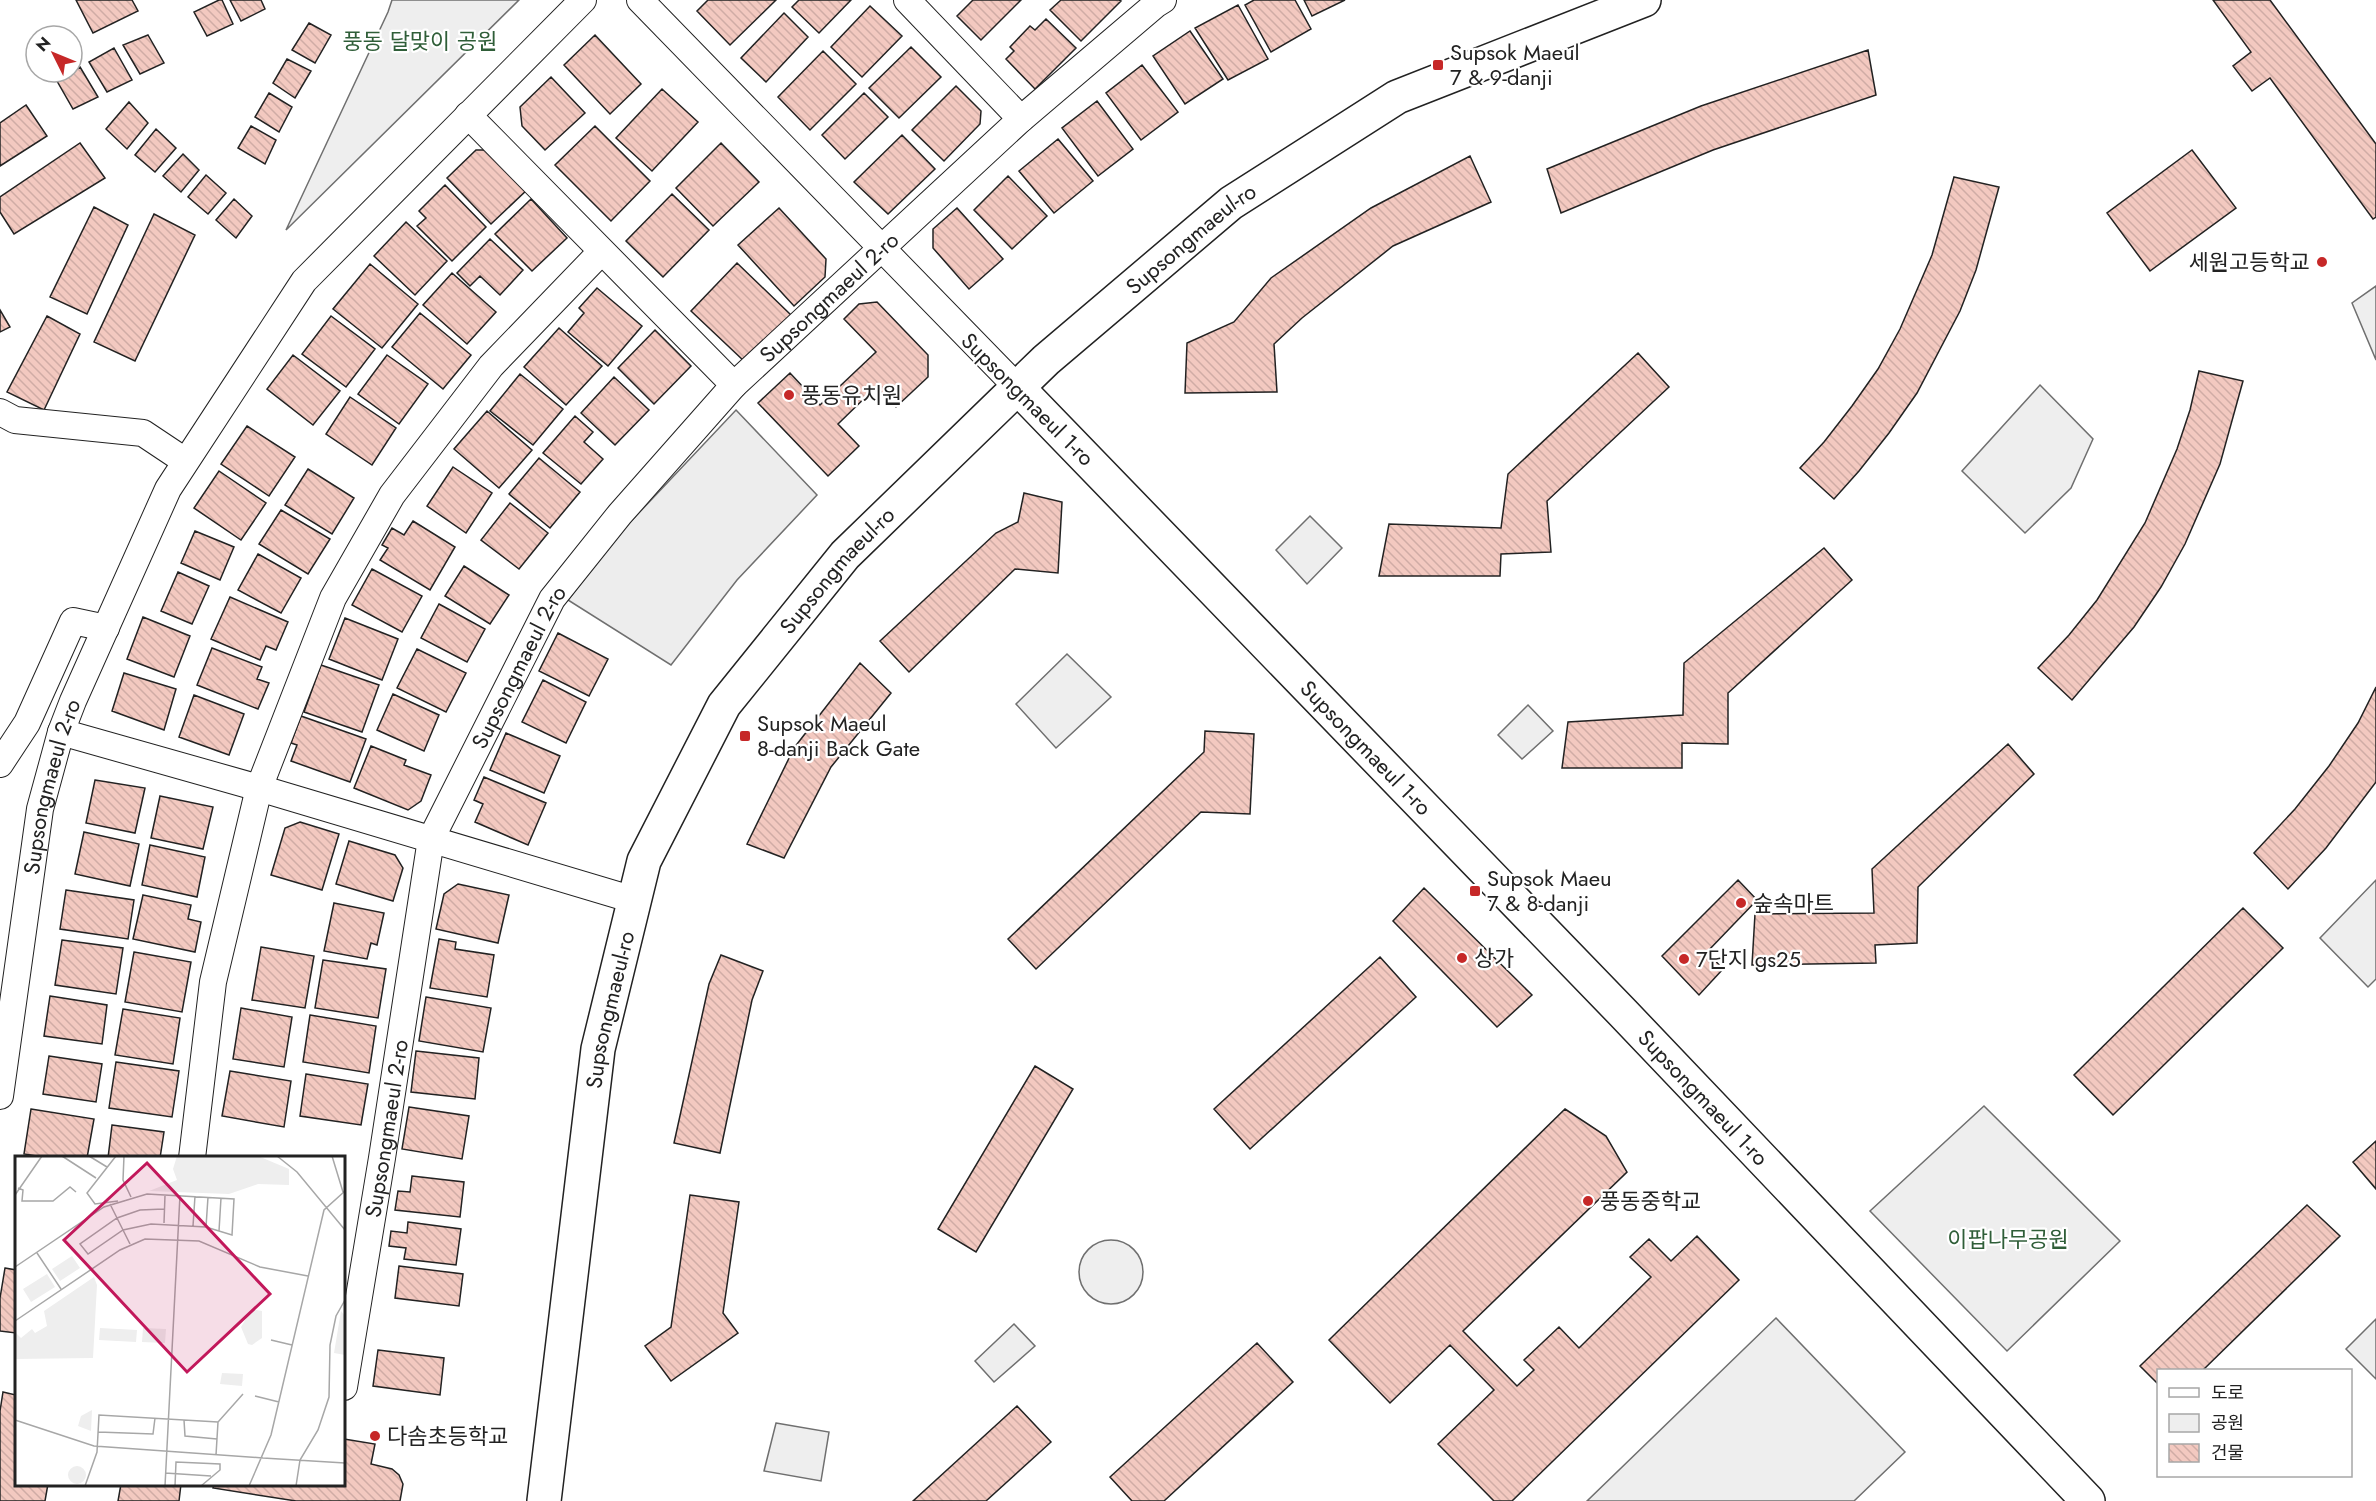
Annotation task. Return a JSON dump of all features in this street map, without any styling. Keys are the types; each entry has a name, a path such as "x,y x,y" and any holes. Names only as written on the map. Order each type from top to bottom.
{"main road":[{"name":"Supsongmaeul-ro","path":"544,1501 598,1049 644,861 724,705 845,555 1046,360 1231,203 1397,97 1644,0"},
{"name":"Supsongmaeul 1-ro","path":"1017,387 1615,1005 2088,1501"}],"street":[{"name":"Supsongmaeul 2-ro","path":"0,1096 40,809 61,732 73,700 168,489 304,281 583,0"},
{"name":"Supsongmaeul 1-ro","path":"640,0 1017,387"},
{"path":"907,0 1021,119"},
{"name":"Supsongmaeul 2-ro","path":"345,1381 431,839 552,599 620,514 734,385 1021,119 1156,2"},
{"path":"468,115 734,385"},
{"path":"192,1156 213,982 259,788 333,598 392,495 491,366 601,252"},
{"path":"0,412 15,420 143,433 185,461"},
{"name":"Supsongmaeul 2-ro","path":"0,764 27,723 73,621 106,628"},
{"path":"61,732 259,788 634,900"}],"green space":[{"name":"풍동 달맞이 공원","path":"392,0 519,0 286,230 388,12"},
{"path":"2376,286 2376,360 2352,303"},
{"path":"2040,385 2093,439 2071,488 2025,533 1962,471"},
{"path":"1310,516 1342,548 1307,584 1276,550"},
{"path":"1067,654 1111,697 1056,748 1016,704"},
{"path":"1528,705 1553,731 1522,759 1498,735"},
{"path":"2376,880 2376,979 2368,987 2320,938"},
{"name":"이팝나무공원","path":"1984,1106 2120,1241 2007,1351 1870,1211"},
{"path":"1111,1240 1129,1246 1137,1254 1143,1272 1137,1290 1129,1298 1111,1304 1093,1298 1085,1290 1079,1272 1085,1254 1093,1246"},
{"path":"1776,1318 1905,1452 1854,1501 1587,1501"},
{"path":"2376,1319 2376,1379 2346,1349"},
{"path":"1014,1324 1035,1346 994,1382 975,1361"},
{"path":"776,1423 829,1432 821,1481 764,1471"}],"shaded area":[{"path":"736,410 817,495 737,580 671,665 568,600 618,535"}],"building":[{"path":"76,0 132,0 138,11 93,33"},
{"path":"222,0 233,24 207,36 194,12"},
{"path":"230,0 261,0 265,9 241,21"},
{"path":"708,0 776,0 730,45 697,11"},
{"path":"799,0 851,0 819,33 792,7"},
{"path":"973,0 1021,0 981,40 957,16"},
{"path":"1061,0 1121,1 1081,41 1050,10"},
{"path":"1254,0 1295,0 1311,29 1271,52 1245,5"},
{"path":"1304,0 1345,0 1312,16"},
{"path":"2213,0 2270,0 2376,144 2376,217 2373,219 2270,78 2252,91 2233,66 2251,52"},
{"path":"1238,5 1268,59 1228,80 1195,28"},
{"path":"870,6 902,36 862,77 831,47"},
{"path":"784,13 808,37 766,82 741,58"},
{"path":"1046,19 1076,48 1035,89 1006,59 1014,51 1010,47 1030,26 1035,30"},
{"path":"309,23 331,35 315,63 292,50"},
{"path":"1190,31 1223,79 1185,104 1153,56"},
{"path":"148,35 164,63 140,74 123,45"},
{"path":"595,35 641,84 610,114 564,65"},
{"path":"911,47 941,77 899,118 869,88"},
{"path":"114,48 132,80 107,92 89,62"},
{"path":"1868,50 1876,95 1713,150 1561,213 1547,169 1701,106"},
{"path":"823,51 856,84 810,130 778,97"},
{"path":"287,59 311,71 295,98 273,83"},
{"path":"1142,65 1178,112 1141,140 1106,93"},
{"path":"84,74 98,97 73,109 59,84 84,84"},
{"path":"551,77 585,113 545,150 522,126 520,107"},
{"path":"956,86 981,111 980,124 944,161 912,130"},
{"path":"662,89 698,122 652,171 616,138"},
{"path":"269,93 292,107 279,132 255,117"},
{"path":"864,93 888,117 845,159 822,135"},
{"path":"1097,101 1133,149 1098,176 1062,128"},
{"path":"129,102 148,123 127,149 106,129"},
{"path":"26,105 47,136 0,166 0,123"},
{"path":"251,126 276,140 265,164 238,148"},
{"path":"595,126 650,181 611,221 555,165"},
{"path":"156,129 176,148 155,172 135,155"},
{"path":"902,135 935,169 888,214 854,182"},
{"path":"1058,139 1093,181 1054,213 1019,171"},
{"path":"80,143 105,178 14,234 0,212 0,197"},
{"path":"721,143 759,182 713,226 676,188"},
{"path":"476,150 494,150 529,188 491,224 447,178"},
{"path":"2192,150 2236,208 2150,271 2107,213"},
{"path":"183,154 199,170 181,192 163,176"},
{"path":"1470,156 1491,202 1393,246 1302,318 1274,344 1277,392 1185,393 1187,343 1234,322 1271,278 1371,208"},
{"path":"206,175 226,193 208,214 188,197"},
{"path":"1008,176 1047,216 1012,249 974,210"},
{"path":"1954,177 1999,187 1976,270 1960,311 1917,393 1889,433 1834,499 1800,468 1852,406 1878,369 1900,329 1932,255"},
{"path":"445,185 486,227 452,261 417,226 426,218 419,211"},
{"path":"672,194 709,230 663,277 626,241"},
{"path":"234,199 252,216 236,238 216,220"},
{"path":"531,199 567,238 532,271 495,234"},
{"path":"94,207 128,225 87,314 50,297"},
{"path":"779,208 826,259 825,277 794,306 738,245"},
{"path":"957,208 1003,259 969,289 933,248 933,229"},
{"path":"154,214 195,235 135,361 94,342"},
{"path":"406,222 447,261 415,295 374,256"},
{"path":"490,239 523,270 500,295 480,276 470,286 457,273"},
{"path":"737,263 791,315 745,362 691,311"},
{"path":"370,264 418,304 382,348 333,309"},
{"path":"452,273 496,312 467,344 423,305"},
{"path":"597,288 642,326 608,366 568,332 584,313 579,308"},
{"name":"풍동유치원","path":"877,302 928,355 928,377 896,407 876,387 838,424 859,446 828,476 758,403 790,373 820,405 876,352 844,319 859,304"},
{"path":"0,310 10,327 0,332"},
{"path":"420,313 471,355 443,389 392,347"},
{"path":"47,316 80,334 44,410 7,392"},
{"path":"331,316 375,349 346,387 302,354"},
{"path":"559,328 602,366 566,405 524,367"},
{"path":"655,330 691,366 654,404 618,368"},
{"path":"1638,353 1669,387 1547,501 1551,552 1501,554 1500,576 1379,576 1389,524 1501,528 1508,474"},
{"path":"293,355 340,391 313,425 267,389"},
{"path":"387,355 428,384 399,424 358,394"},
{"path":"2199,371 2243,381 2220,464 2185,544 2161,587 2134,627 2072,700 2038,668 2097,600 2145,523 2177,449 2190,410"},
{"path":"520,374 563,409 533,445 490,411"},
{"path":"614,377 649,410 615,445 581,413"},
{"path":"350,397 396,428 372,465 326,434"},
{"path":"487,411 532,450 499,488 454,449"},
{"path":"575,416 593,432 584,442 603,459 581,484 543,453"},
{"path":"247,426 295,457 269,496 221,464"},
{"path":"539,458 580,492 550,528 509,494"},
{"path":"453,467 492,493 466,533 427,506"},
{"path":"308,469 354,498 332,534 285,505"},
{"path":"219,471 266,503 241,540 194,508"},
{"path":"1024,493 1062,502 1058,573 1015,569 909,672 880,641 996,533 1018,522"},
{"path":"510,503 548,533 519,569 481,540"},
{"path":"281,510 330,539 308,574 259,544"},
{"path":"413,521 455,547 430,590 380,560 388,548 382,545 392,528 404,535"},
{"path":"195,531 234,547 220,580 181,563"},
{"path":"1824,548 1852,580 1728,693 1728,744 1682,743 1682,768 1562,768 1568,722 1683,715 1684,663"},
{"path":"258,554 301,578 281,613 238,590"},
{"path":"464,566 509,595 490,624 445,596"},
{"path":"372,569 422,596 402,632 352,605"},
{"path":"178,572 209,586 192,624 161,611"},
{"path":"230,597 288,622 276,650 266,646 260,660 211,639"},
{"path":"439,604 485,629 467,662 421,638"},
{"path":"143,617 190,636 174,677 127,659"},
{"path":"345,618 398,639 382,680 329,659"},
{"path":"558,633 608,659 589,696 539,671"},
{"path":"212,648 262,667 257,679 269,683 258,709 197,685"},
{"path":"417,649 466,673 446,712 397,688"},
{"path":"860,663 891,693 831,767 784,858 747,844 794,748"},
{"path":"321,665 379,685 362,732 304,712"},
{"path":"124,673 176,689 164,730 112,711"},
{"path":"543,680 586,702 566,743 522,722"},
{"path":"2376,687 2376,782 2326,848 2288,889 2254,853 2295,809 2329,766 2358,723"},
{"path":"393,694 439,715 424,751 377,730"},
{"path":"194,695 244,714 229,755 179,737"},
{"path":"301,716 366,739 350,782 291,761 297,745 291,743"},
{"path":"1205,731 1254,734 1250,814 1201,812 1036,969 1008,939 1204,752"},
{"path":"506,733 560,756 544,793 490,770"},
{"path":"2008,744 2034,774 1918,887 1917,943 1875,945 1876,963 1752,965 1755,914 1874,913 1872,869"},
{"path":"371,746 406,760 404,765 431,775 421,801 408,810 354,788"},
{"path":"484,777 546,803 528,845 475,822 483,804 474,800"},
{"path":"95,780 145,788 135,833 86,823"},
{"path":"160,796 213,807 203,849 151,838"},
{"path":"300,822 339,834 322,890 271,875 285,828"},
{"path":"84,832 139,844 130,886 75,874"},
{"path":"349,841 395,855 403,868 393,901 336,884"},
{"path":"150,845 205,857 197,897 142,885"},
{"path":"1738,880 1757,900 1707,952 1723,969 1699,995 1662,956"},
{"path":"458,884 509,895 498,943 436,929 444,894"},
{"name":"상가","path":"1424,888 1532,995 1497,1027 1393,921"},
{"path":"66,890 134,900 128,939 60,929"},
{"path":"143,895 191,905 188,919 201,922 195,952 133,939"},
{"path":"334,903 384,913 377,945 371,943 367,959 324,951"},
{"path":"2243,908 2283,948 2113,1115 2074,1075"},
{"path":"439,939 456,942 455,949 494,955 487,997 430,988"},
{"path":"62,940 123,948 116,994 55,985"},
{"path":"261,947 314,956 305,1008 252,1000"},
{"path":"134,952 191,962 182,1012 125,1002"},
{"path":"721,955 763,971 752,1000 720,1153 674,1143 709,984"},
{"path":"1380,957 1416,997 1250,1149 1214,1109"},
{"path":"323,960 386,969 378,1018 315,1008"},
{"path":"50,996 107,1005 102,1044 44,1036"},
{"path":"426,997 491,1008 483,1052 419,1041"},
{"path":"241,1008 292,1017 284,1067 233,1059"},
{"path":"123,1009 180,1018 173,1064 115,1055"},
{"path":"310,1015 376,1026 369,1073 303,1062"},
{"path":"416,1051 479,1058 475,1099 411,1092"},
{"path":"49,1056 102,1064 96,1102 43,1094"},
{"path":"116,1062 179,1071 172,1117 109,1108"},
{"path":"1035,1066 1073,1089 976,1252 938,1229"},
{"path":"230,1071 291,1081 284,1127 222,1116"},
{"path":"306,1074 368,1084 361,1125 300,1116"},
{"path":"409,1107 469,1116 462,1159 402,1149"},
{"path":"31,1109 94,1119 87,1156 24,1154"},
{"path":"1565,1109 1606,1136 1627,1172 1463,1331 1517,1386 1534,1370 1524,1360 1559,1327 1579,1348 1651,1277 1630,1257 1649,1239 1671,1261 1697,1236 1739,1280 1512,1501 1494,1501 1438,1444 1494,1390 1450,1345 1390,1403 1329,1340"},
{"path":"112,1125 164,1132 160,1156 108,1156"},
{"path":"2376,1141 2376,1189 2353,1162"},
{"path":"412,1176 464,1182 460,1217 395,1210 398,1191 410,1192"},
{"path":"690,1195 739,1202 723,1313 738,1333 671,1381 645,1346 671,1327"},
{"path":"2307,1205 2340,1236 2204,1369 2157,1369 2157,1383 2140,1366"},
{"path":"408,1222 461,1229 456,1265 404,1259 406,1248 389,1246 391,1231 407,1233"},
{"path":"399,1266 463,1274 459,1306 395,1298"},
{"path":"5,1268 15,1270 15,1333 0,1331 0,1298"},
{"path":"1257,1343 1293,1382 1164,1501 1132,1501 1110,1477"},
{"path":"378,1350 444,1358 440,1395 373,1386"},
{"path":"3,1392 15,1395 15,1486 48,1486 45,1501 0,1501 0,1411"},
{"path":"1017,1406 1051,1442 986,1501 913,1501"},
{"path":"345,1439 375,1444 371,1464 392,1469 399,1475 403,1484 400,1501 296,1501 213,1488 214,1486 345,1486"},
{"path":"121,1486 181,1486 179,1501 118,1501"}],"place":[{"name":"Supsok Maeul 7 & 9-danji","path":"1438,65"},
{"name":"세원고등학교","path":"2322,262"},
{"name":"풍동유치원","path":"789,395"},
{"name":"Supsok Maeul 8-danji Back Gate","path":"745,736"},
{"name":"Supsok Maeu 7 & 8-danji","path":"1475,891"},
{"name":"숲속마트","path":"1741,903"},
{"name":"상가","path":"1462,958"},
{"name":"7단지 gs25","path":"1684,959"},
{"name":"풍동중학교","path":"1588,1201"},
{"name":"다솜초등학교","path":"375,1436"}]}
